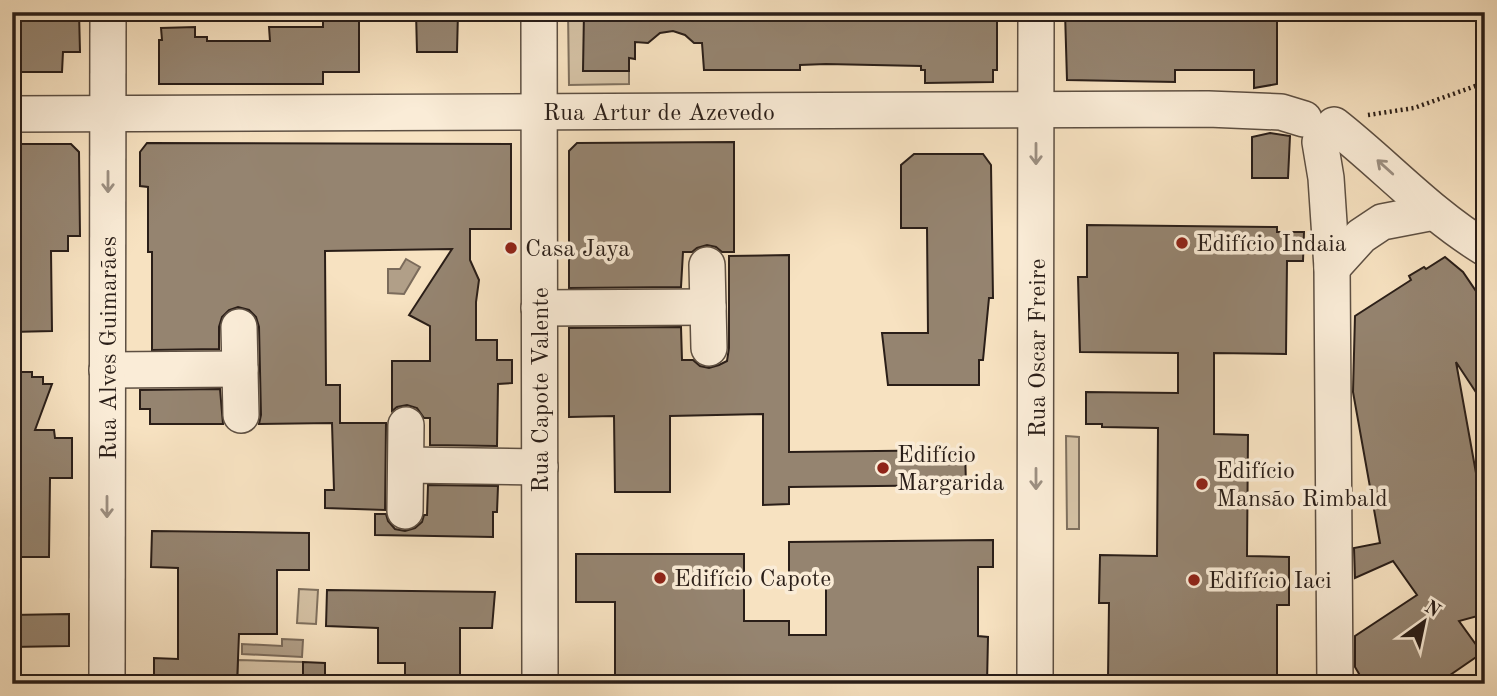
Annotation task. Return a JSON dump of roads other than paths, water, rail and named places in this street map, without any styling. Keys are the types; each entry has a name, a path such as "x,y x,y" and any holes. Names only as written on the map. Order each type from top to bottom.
{"street":[{"name":"Rua Alves Guimarães","path":"107,684 108,12"},
{"name":"Rua Capote Valente","path":"539,12 540,684"},
{"name":"Rua Oscar Freire","path":"1035,684 1036,12"},
{"name":"Rua Artur de Azevedo","path":"12,114 1209,109 1281,113 1323,126"},
{"path":"1323,126 1368,152 1434,212 1485,248"},
{"path":"1323,126 1332,268 1335,684"},
{"path":"1332,268 1361,236 1382,222 1434,212"},
{"path":"707,265 709,348"},
{"path":"539,308 708,307"},
{"path":"239,327 241,415"},
{"path":"107,370 240,369"},
{"path":"405,511 406,425"},
{"path":"405,465 540,467"}],"place":[{"name":"Edifício Indaia","path":"1182,243"},
{"name":"Casa Jaya","path":"511,248"},
{"name":"Edifício Margarida","path":"883,468"},
{"name":"Edifício Mansão Rimbald","path":"1202,484"},
{"name":"Edifício Capote","path":"660,578"},
{"name":"Edifício Iaci","path":"1194,580"}]}
